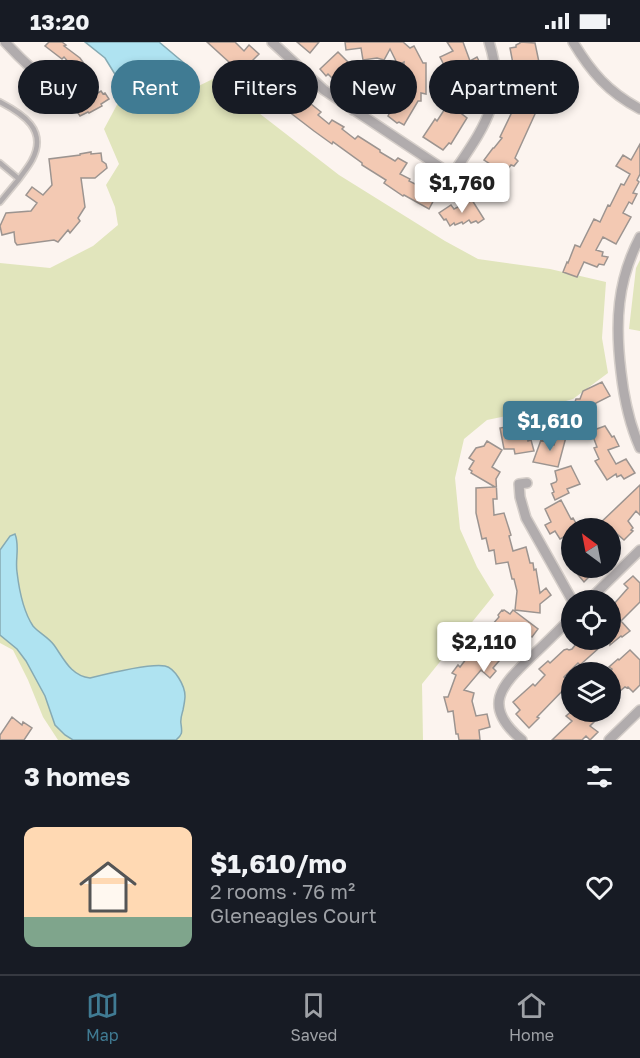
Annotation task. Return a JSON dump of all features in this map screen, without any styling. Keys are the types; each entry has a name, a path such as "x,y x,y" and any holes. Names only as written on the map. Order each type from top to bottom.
{"street":[{"path":"4,42 23,60"},
{"path":"272,42 330,94"},
{"path":"359,114 452,175 481,132 492,107 496,70 489,42"},
{"path":"573,42 587,65 610,90 640,109"},
{"path":"640,237 623,280 617,335 624,398 640,448"},
{"path":"527,483 519,484 526,518 566,590"},
{"path":"599,590 640,550"},
{"path":"522,740 510,730 501,714 501,692 510,677 561,628"},
{"path":"609,740 640,710"}],"lane":[{"path":"0,102 18,111 37,134 37,147 32,160 0,202"},
{"path":"0,163 19,179"}],"green space":[{"path":"212,79 212,114 260,114 339,175 478,259 550,269 606,282 602,338 608,373 573,399 487,420 464,439 455,478 460,529 477,567 494,595 422,684 423,740 58,740 43,717 13,650 0,643 0,263 50,268 93,246 118,225 115,207 106,185 119,164 104,129 112,114 200,114 200,85"},
{"path":"640,260 640,331 629,329 636,268"}],"water":[{"path":"85,42 159,42 180,60 111,60 111,68 105,58"},
{"path":"15,534 20,593 33,626 52,642 65,661 83,677 90,678 149,666 169,667 176,674 185,692 181,720 182,733 176,740 73,740 55,725 45,696 26,661 17,649 0,635 0,550 10,536"}],"building":[{"path":"49,42 62,42 81,60 67,60 64,57 62,59 45,46"},
{"path":"207,42 235,42 244,51 249,45 259,54 253,60 227,60"},
{"path":"297,42 319,42 310,53"},
{"path":"345,42 403,42 410,48 414,46 423,63 426,63 426,94 421,93 421,101 417,103 417,60 396,60 390,49 384,60 377,58 363,60 361,48 346,50"},
{"path":"447,42 463,42 470,60 442,60 440,57 453,51"},
{"path":"520,43 535,43 539,60 512,60 510,48"},
{"path":"338,52 346,60 330,60 330,76 328,74 326,76 320,69"},
{"path":"99,92 105,93 109,99 99,108"},
{"path":"318,110 321,112 318,115 329,124 332,120 344,127 342,129 355,139 358,136 395,161 398,158 407,163 400,174 410,179 409,181 437,194 429,209 403,196 384,183 386,180 333,142 332,144 292,114 318,114"},
{"path":"389,114 410,114 404,125 388,116"},
{"path":"442,114 462,114 467,118 451,144 449,143 443,150 423,137 435,119 437,121"},
{"path":"511,114 535,114 515,158 518,161 514,166 511,165 503,175 506,177 498,188 499,192 491,198 470,187 476,178 481,181 493,166 484,160 502,138 500,137"},
{"path":"640,144 640,174 637,180 639,182 633,193 637,194 632,204 629,202 623,213 631,217 616,244 603,237 596,250 603,252 602,256 608,257 604,265 599,264 597,267 584,262 577,277 563,272 575,245 580,247 594,219 600,222 621,184 624,185 630,174 616,166 623,155 631,160"},
{"path":"91,152 91,154 101,153 102,161 107,168 95,178 81,178 85,207 78,218 80,221 70,233 68,230 58,242 54,240 17,245 14,232 2,235 0,226 6,213 31,211 37,203 26,195 32,187 43,195 52,185 49,159"},
{"path":"472,200 484,219 478,223 476,221 471,223 469,220 463,224 462,222 455,225 454,223 450,226 439,213 451,205 454,209"},
{"path":"602,382 610,396 596,403 587,426 569,419 576,399 580,399 583,391"},
{"path":"522,424 534,451 515,454 514,449 504,449 500,428"},
{"path":"605,426 619,446 608,450 616,464 626,459 635,473 624,479 621,475 617,477 616,474 607,480 595,461 599,459 591,431"},
{"path":"557,435 566,437 558,467 533,462 541,440 554,445"},
{"path":"487,441 502,450 492,467 500,472 496,479 497,499 493,499 494,515 504,513 513,551 526,547 530,563 533,563 534,570 536,569 540,593 546,588 551,595 540,604 540,613 515,610 517,591 508,562 496,564 494,550 489,551 486,538 482,539 476,513 476,488 495,487 471,473 469,469 474,461 469,458 476,448 484,446"},
{"path":"571,466 580,484 567,489 569,493 555,500 551,484 557,480 555,471"},
{"path":"640,485 640,515 636,511 628,521 633,531 624,540 621,537 621,518 605,518"},
{"path":"561,500 570,518 561,518 561,538 555,531 550,534 545,525 551,522 545,509"},
{"path":"633,576 640,583 640,602 621,621 621,596 628,588 624,584"},
{"path":"502,610 510,614 513,610 538,629 532,637 529,635 518,650 509,641 500,650 505,654 493,668 496,671 490,678 481,670 464,690 474,693 472,701 476,716 487,714 490,727 479,730 480,740 459,740 453,711 448,712 444,697 448,697 456,675 452,673 458,665 460,667 473,650 478,654 497,630 492,625"},
{"path":"621,621 630,631 621,636"},
{"path":"564,650 597,650 583,662 561,662 561,692 529,728 516,714 520,710 513,702 533,684 535,686 545,675 539,669 548,661 550,663"},
{"path":"630,650 640,660 640,685 633,692 628,687 621,690 621,662 615,662"},
{"path":"12,717 22,725 23,722 32,728 24,740 0,740 0,735"},
{"path":"571,722 594,722 590,726 598,732 590,740 586,736 582,740 552,740"}]}
